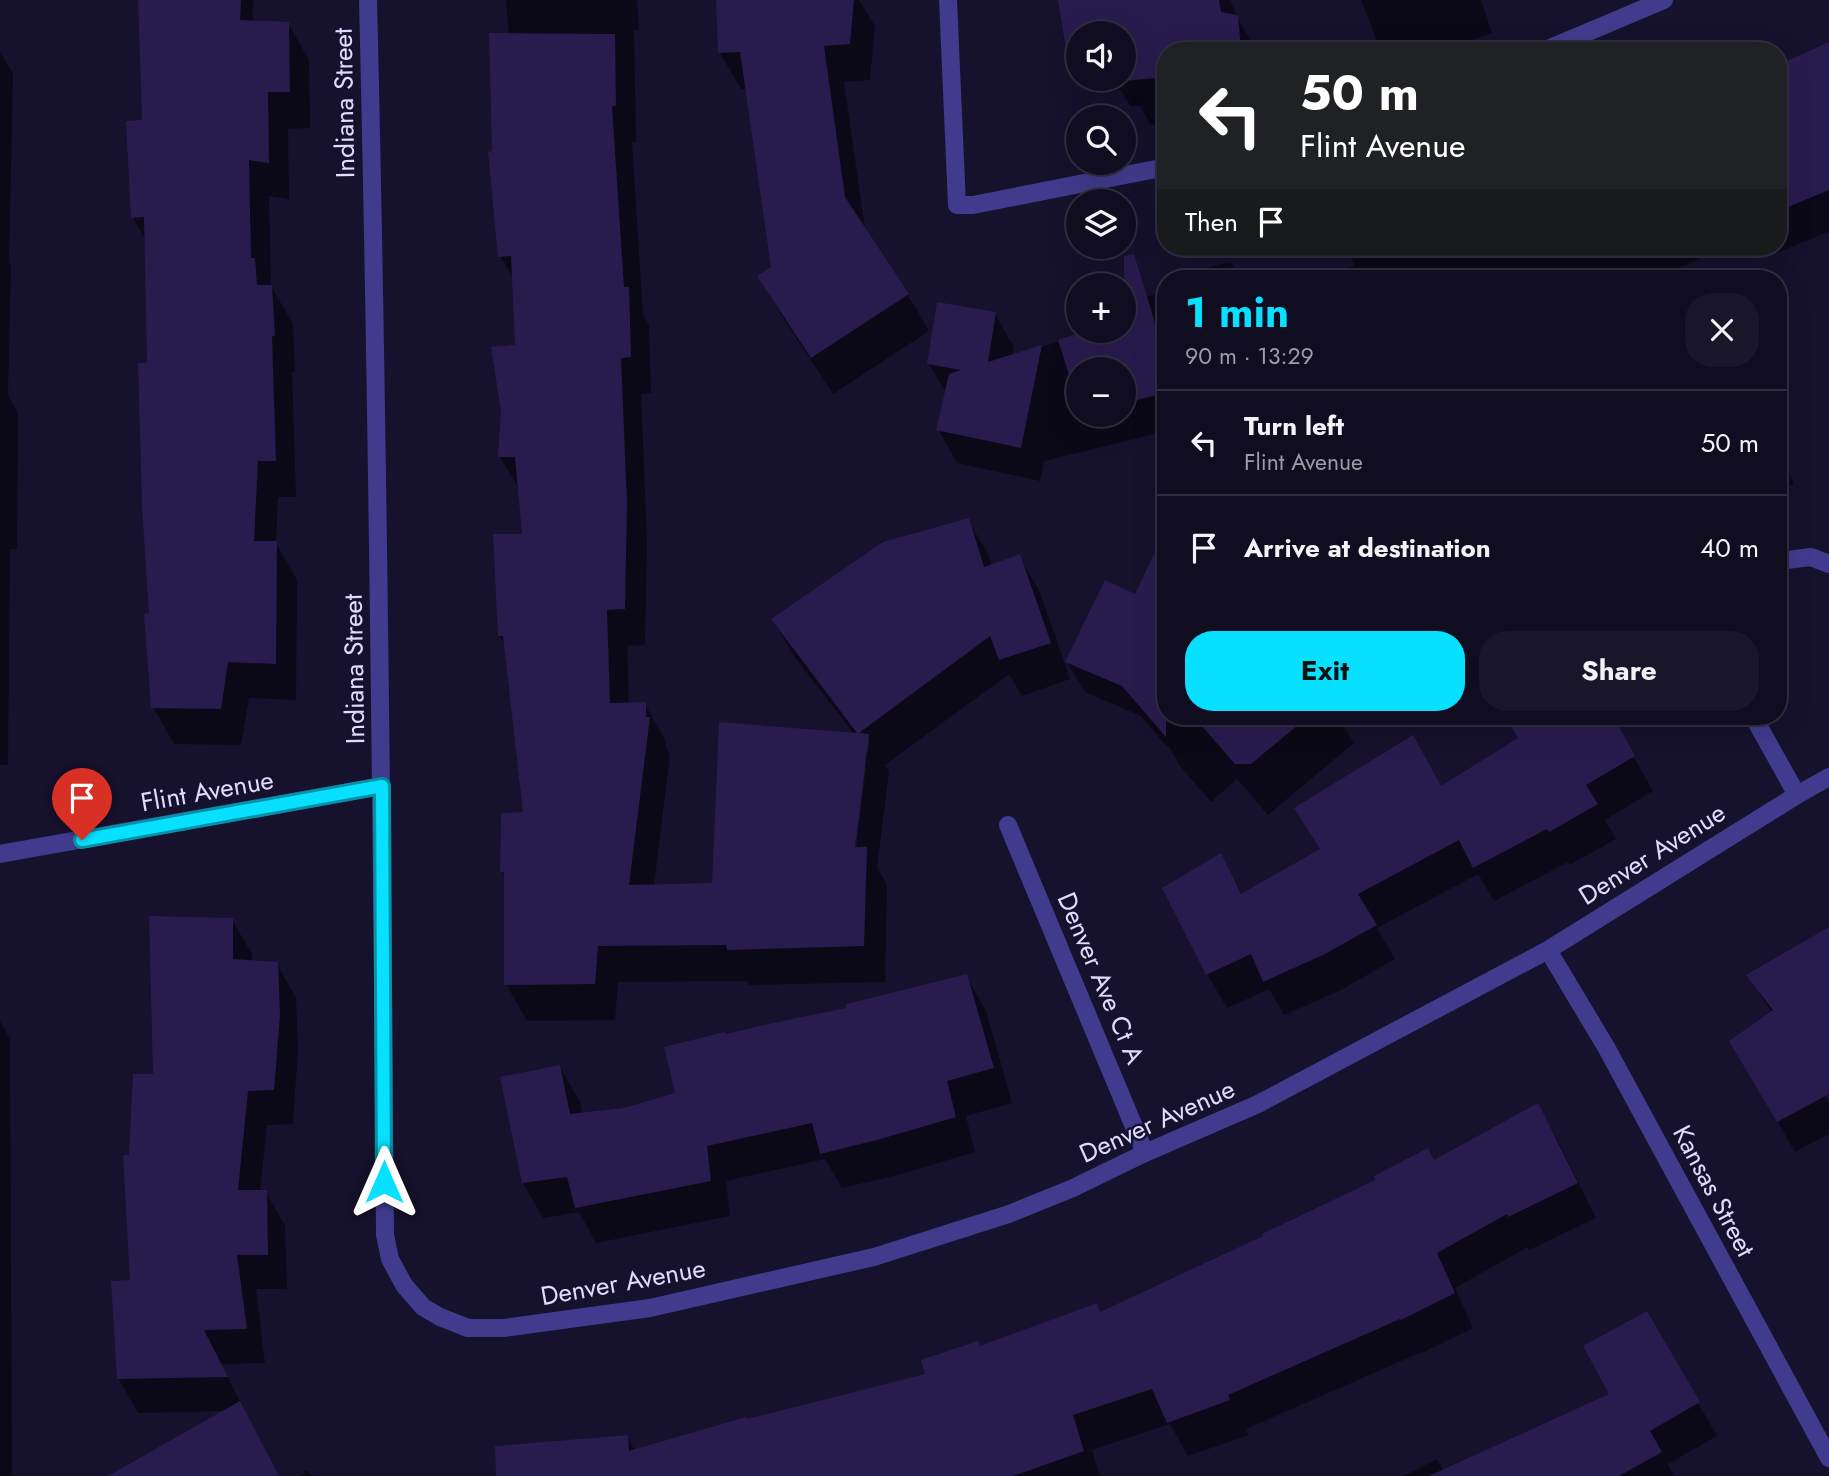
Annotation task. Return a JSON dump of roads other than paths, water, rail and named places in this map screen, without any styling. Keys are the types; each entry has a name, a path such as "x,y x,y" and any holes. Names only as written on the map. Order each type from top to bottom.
{"street":[{"name":"Indiana Street","path":"368,0 382,786 385,1235 390,1259 404,1285 424,1307 440,1317"},
{"path":"948,0 957,205 973,205 1157,169"},
{"path":"1561,42 1631,7 1664,0"},
{"path":"1787,560 1811,557 1829,564"},
{"path":"1758,725 1797,794"},
{"name":"Denver Avenue","path":"440,1317 468,1328 504,1328 650,1308 874,1257 1009,1214 1258,1104 1548,950 1797,794 1829,777"},
{"name":"Flint Avenue","path":"0,854 382,786"},
{"name":"Denver Ave Ct A","path":"1008,825 1145,1153"},
{"name":"Kansas Street","path":"1548,950 1606,1047 1829,1458"}]}
